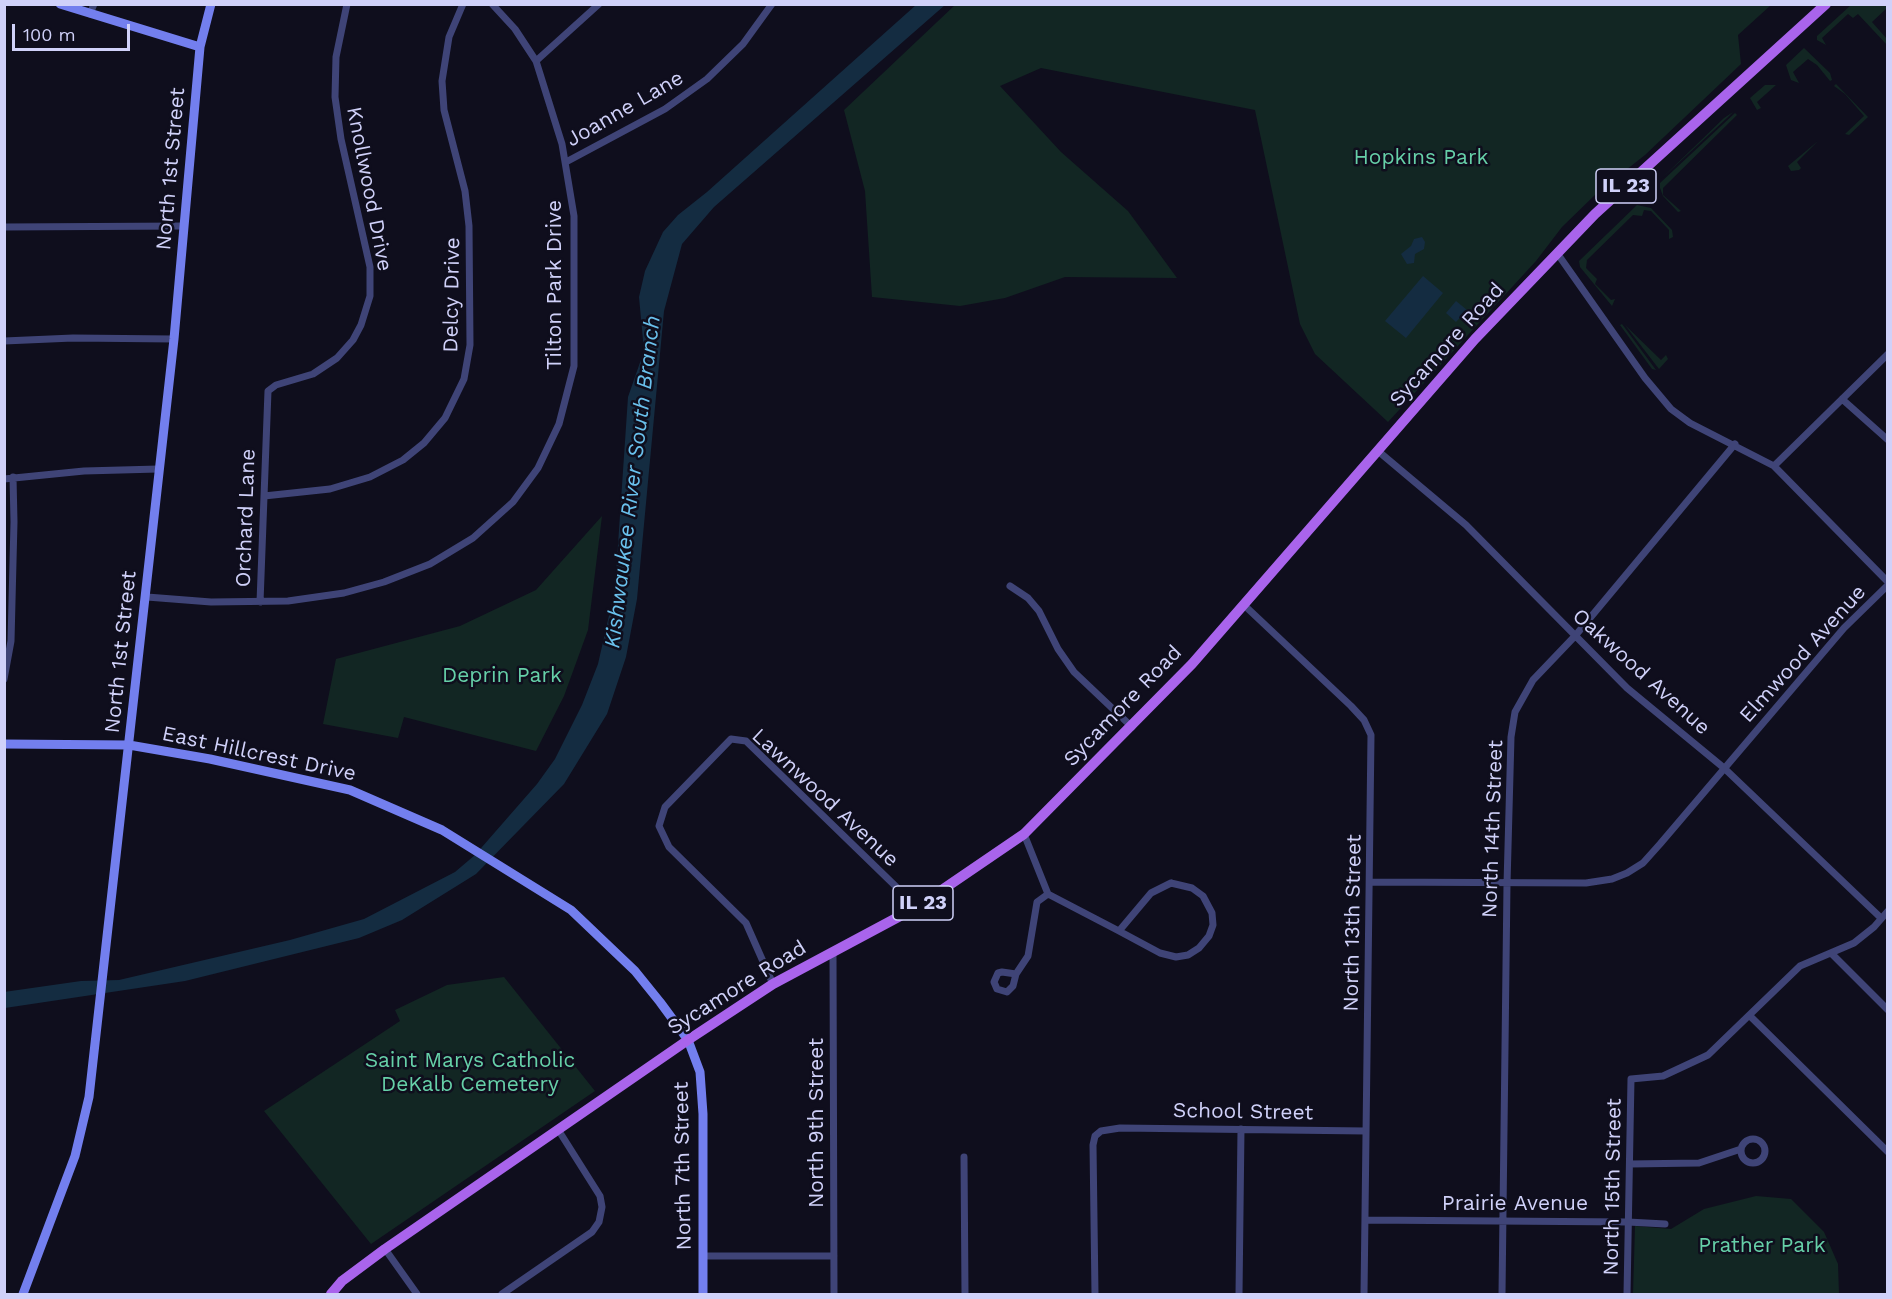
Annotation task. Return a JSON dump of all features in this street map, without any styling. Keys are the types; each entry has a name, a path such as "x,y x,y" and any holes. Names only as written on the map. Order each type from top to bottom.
{"main road":[{"name":"Sycamore Road","path":"331,1294 357,1269 385,1249 688,1040 773,984 917,907 1024,834 1132,727 1244,605 1439,381 1595,214 1826,4"}],"street":[{"path":"60,4 92,9 200,47"},
{"name":"North 1st Street","path":"23,1294 83,1126 102,985 147,597 158,469 174,339 200,47 211,4"},
{"name":"Knollwood Drive","path":"266,435 268,391 276,385 313,374 337,358 353,340 368,306 370,267 340,139 335,97 336,57 347,4"},
{"name":"Delcy Drive","path":"264,496 330,489 370,477 403,460 424,443 445,418 464,379 470,345 469,226 465,191 444,110 442,81 449,37 463,4"},
{"name":"Tilton Park Drive","path":"147,597 211,602 260,602 344,593 384,582 430,564 457,549 487,526 531,479 559,424 574,366 576,242 566,162 553,109 536,60 515,29 492,4"},
{"path":"536,60 556,46 599,4"},
{"name":"Joanne Lane","path":"566,162 665,109 707,79 743,44 772,4"},
{"path":"4,227 184,226"},
{"path":"1557,254 1645,378 1671,409 1700,429 1735,444 1774,466 1887,583"},
{"path":"4,341 73,338 174,339"},
{"path":"1774,466 1887,354"},
{"path":"1842,399 1887,440"},
{"name":"Orchard Lane","path":"260,602 266,435"},
{"name":"North 14th Street","path":"1502,1294 1507,884 1511,737 1515,712 1533,680 1575,636 1735,444"},
{"name":"Oakwood Avenue","path":"1378,451 1425,487 1466,525 1627,688 1724,768 1881,918"},
{"path":"4,479 84,471 158,469"},
{"path":"4,679 14,522 13,477"},
{"name":"Elmwood Avenue","path":"1370,882 1586,883 1612,879 1628,873 1642,863 1844,627 1887,583"},
{"path":"1010,586 1028,598 1039,611 1065,660 1132,727"},
{"name":"North 13th Street","path":"1244,605 1351,706 1368,727 1372,746 1364,1294"},
{"name":"Lawnwood Avenue","path":"773,984 746,924 669,847 659,826 666,807 731,738 746,741 917,907"},
{"name":"East Hillcrest Drive","path":"4,744 129,745 210,759 350,790 409,814 511,870 571,910 601,936 635,971 688,1040"},
{"path":"1024,834 1048,894 1119,931 1167,956 1182,956 1194,952 1206,940 1212,925 1212,913 1206,900 1198,891 1184,885 1166,884 1151,893 1119,931"},
{"path":"1016,974 1028,956 1037,903 1048,894"},
{"path":"1887,911 1854,943 1800,966 1750,1016 1887,1152"},
{"name":"North 9th Street","path":"833,951 834,1294"},
{"path":"1831,953 1887,1010"},
{"name":"North 15th Street","path":"1627,1294 1631,1079 1663,1076 1692,1065 1718,1048 1750,1016"},
{"name":"North 7th Street","path":"688,1040 700,1072 703,1114 704,1294"},
{"name":"School Street","path":"1095,1294 1093,1145 1095,1136 1101,1131 1120,1128 1366,1131"},
{"path":"1239,1294 1241,1129"},
{"path":"502,1294 592,1232 599,1222 602,1207 600,1196 559,1131"},
{"path":"1630,1164 1692,1164 1741,1149"},
{"path":"964,1157 965,1294"},
{"name":"Prairie Avenue","path":"1365,1220 1665,1224"},
{"path":"385,1249 417,1294"},
{"path":"703,1256 834,1256"}],"green space":[{"name":"Hopkins Park","path":"955,5 1771,5 1738,35 1741,64 1645,155 1597,193 1562,227 1536,261 1388,422 1315,354 1300,324 1255,110 1041,68 1000,86 1061,152 1128,211 1177,278 1065,277 1005,298 960,306 872,297 865,191 844,110"},
{"path":"1851,5 1887,5 1887,8 1872,22 1887,39 1887,45 1858,14 1853,18 1848,14 1822,38 1826,45 1817,40 1817,36"},
{"path":"1804,48 1830,73 1832,80 1830,81 1817,65 1808,59 1793,72 1799,83 1791,80 1786,65"},
{"path":"1836,84 1868,117 1849,135 1845,134 1864,116 1845,94 1834,86"},
{"path":"1765,85 1776,85 1757,102 1761,108 1757,110 1750,98"},
{"path":"1733,112 1727,118 1661,179 1724,118"},
{"path":"1735,113 1737,115 1663,188 1663,195 1681,211 1678,212 1663,196 1660,183"},
{"path":"1818,141 1797,162 1801,168 1791,171 1788,166"},
{"path":"1637,205 1651,208 1672,230 1673,237 1669,239 1669,230 1651,211 1644,210 1642,216 1633,215 1587,260 1586,268 1597,279 1595,284 1611,300 1615,299 1612,306 1580,267 1579,261"},
{"path":"1622,324 1656,370 1652,369 1620,325"},
{"path":"1625,325 1661,360 1666,355 1668,359 1659,369"},
{"name":"Deprin Park","path":"602,516 588,630 564,696 536,751 404,717 398,738 323,724 336,659 460,626 536,590"},
{"name":"Saint Marys Catholic DeKalb Cemetery","path":"504,977 595,1091 371,1244 264,1111 400,1021 395,1010 447,985"},
{"name":"Prather Park","path":"1756,1196 1791,1199 1824,1232 1838,1264 1839,1294 1633,1294 1635,1226 1671,1229 1704,1209"}],"water":[{"name":"Kishwaukee River South Branch","path":"916,5 945,5 714,207 682,244 664,311 637,599 626,657 607,714 564,784 476,874 402,920 359,938 185,981 5,1008 4,992 81,981 119,980 290,940 364,919 455,872 475,855 537,784 555,759 582,705 598,664 615,589 628,397 644,351 639,297 645,271 663,232 678,215 707,192"},
{"path":"1422,237 1425,242 1424,249 1415,254 1414,263 1407,264 1401,254 1411,246 1414,239"},
{"path":"1423,276 1443,293 1406,338 1385,321"},
{"path":"1456,301 1467,310 1456,322 1446,313"}]}
